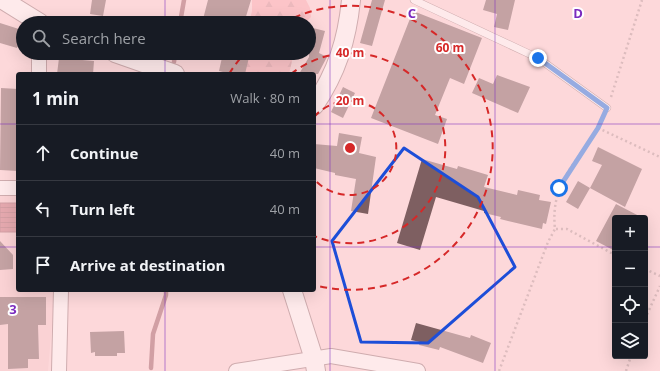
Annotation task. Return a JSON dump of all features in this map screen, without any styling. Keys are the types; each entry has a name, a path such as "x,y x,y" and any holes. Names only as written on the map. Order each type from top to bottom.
{"street":[{"path":"3,0 29,16"},
{"path":"316,103 328,85 340,57 347,30 351,0"},
{"path":"39,60 39,72"},
{"path":"135,60 169,72"},
{"path":"0,188 16,188"},
{"path":"59,371 62,292"},
{"path":"293,292 315,365"},
{"path":"236,371 315,365 331,356 345,357 418,371"}],"lane":[{"path":"414,0 538,58 607,108"}],"path":[{"path":"499,371 548,242 555,228 553,215 555,199 559,188 598,128 607,108 642,0"},
{"path":"598,128 660,157"},
{"path":"555,228 567,229 612,254"},
{"path":"648,270 660,276"},
{"path":"648,312 660,286"},
{"path":"626,371 630,359"}],"highlighted area":[{"path":"404,148 478,197 515,267 428,343 361,342 332,241"}],"shaded area":[{"path":"0,194 16,194 16,292 55,292 48,371 0,371"},
{"path":"0,203 16,203 16,232 0,232"}],"green space":[{"path":"252,0 306,0 310,8 311,16 251,16"},
{"path":"243,60 292,60 289,72 237,72"}],"building":[{"path":"92,0 106,0 103,16 90,14"},
{"path":"208,0 251,0 246,16 204,16"},
{"path":"372,0 385,0 372,46 360,43"},
{"path":"486,0 515,0 508,30 494,27 497,14 483,10"},
{"path":"413,11 482,38 464,84 450,78 435,115 447,119 438,144 371,118"},
{"path":"0,23 16,28 16,48 0,43"},
{"path":"316,29 325,31 319,53 327,57 318,74 316,74 316,72 300,72 307,60 316,60"},
{"path":"59,60 94,61 93,72 57,72"},
{"path":"221,60 248,60 245,72 219,71"},
{"path":"497,75 530,87 518,113 472,93 479,78 493,84"},
{"path":"343,87 355,93 343,118 331,112"},
{"path":"1,88 16,89 16,171 0,170"},
{"path":"339,133 362,137 359,153 376,157 368,214 351,211 356,179 335,175 335,173 316,168 316,144 337,146"},
{"path":"598,147 642,169 625,207 590,188 602,165 592,161"},
{"path":"422,159 457,169 458,166 488,175 484,187 517,195 518,190 540,195 539,200 551,202 546,224 543,223 542,229 500,219 501,217 484,213 484,211 436,197 420,250 397,243"},
{"path":"578,181 590,188 578,209 566,202"},
{"path":"616,204 637,215 612,215 612,249 596,241"},
{"path":"0,241 13,255 13,269 0,270"},
{"path":"0,297 46,297 46,325 38,325 39,359 28,359 28,368 8,369 8,324 0,325"},
{"path":"416,323 470,338 471,335 491,343 483,363 440,347 439,350 419,345 420,342 411,340"},
{"path":"124,331 125,353 117,353 117,356 95,356 95,352 91,353 90,332"}],"waterway":[{"path":"181,16 184,0"},
{"path":"151,368 153,334 166,292"}],"route":[{"path":"538,58 607,108 598,128 574,162 559,188"}]}
